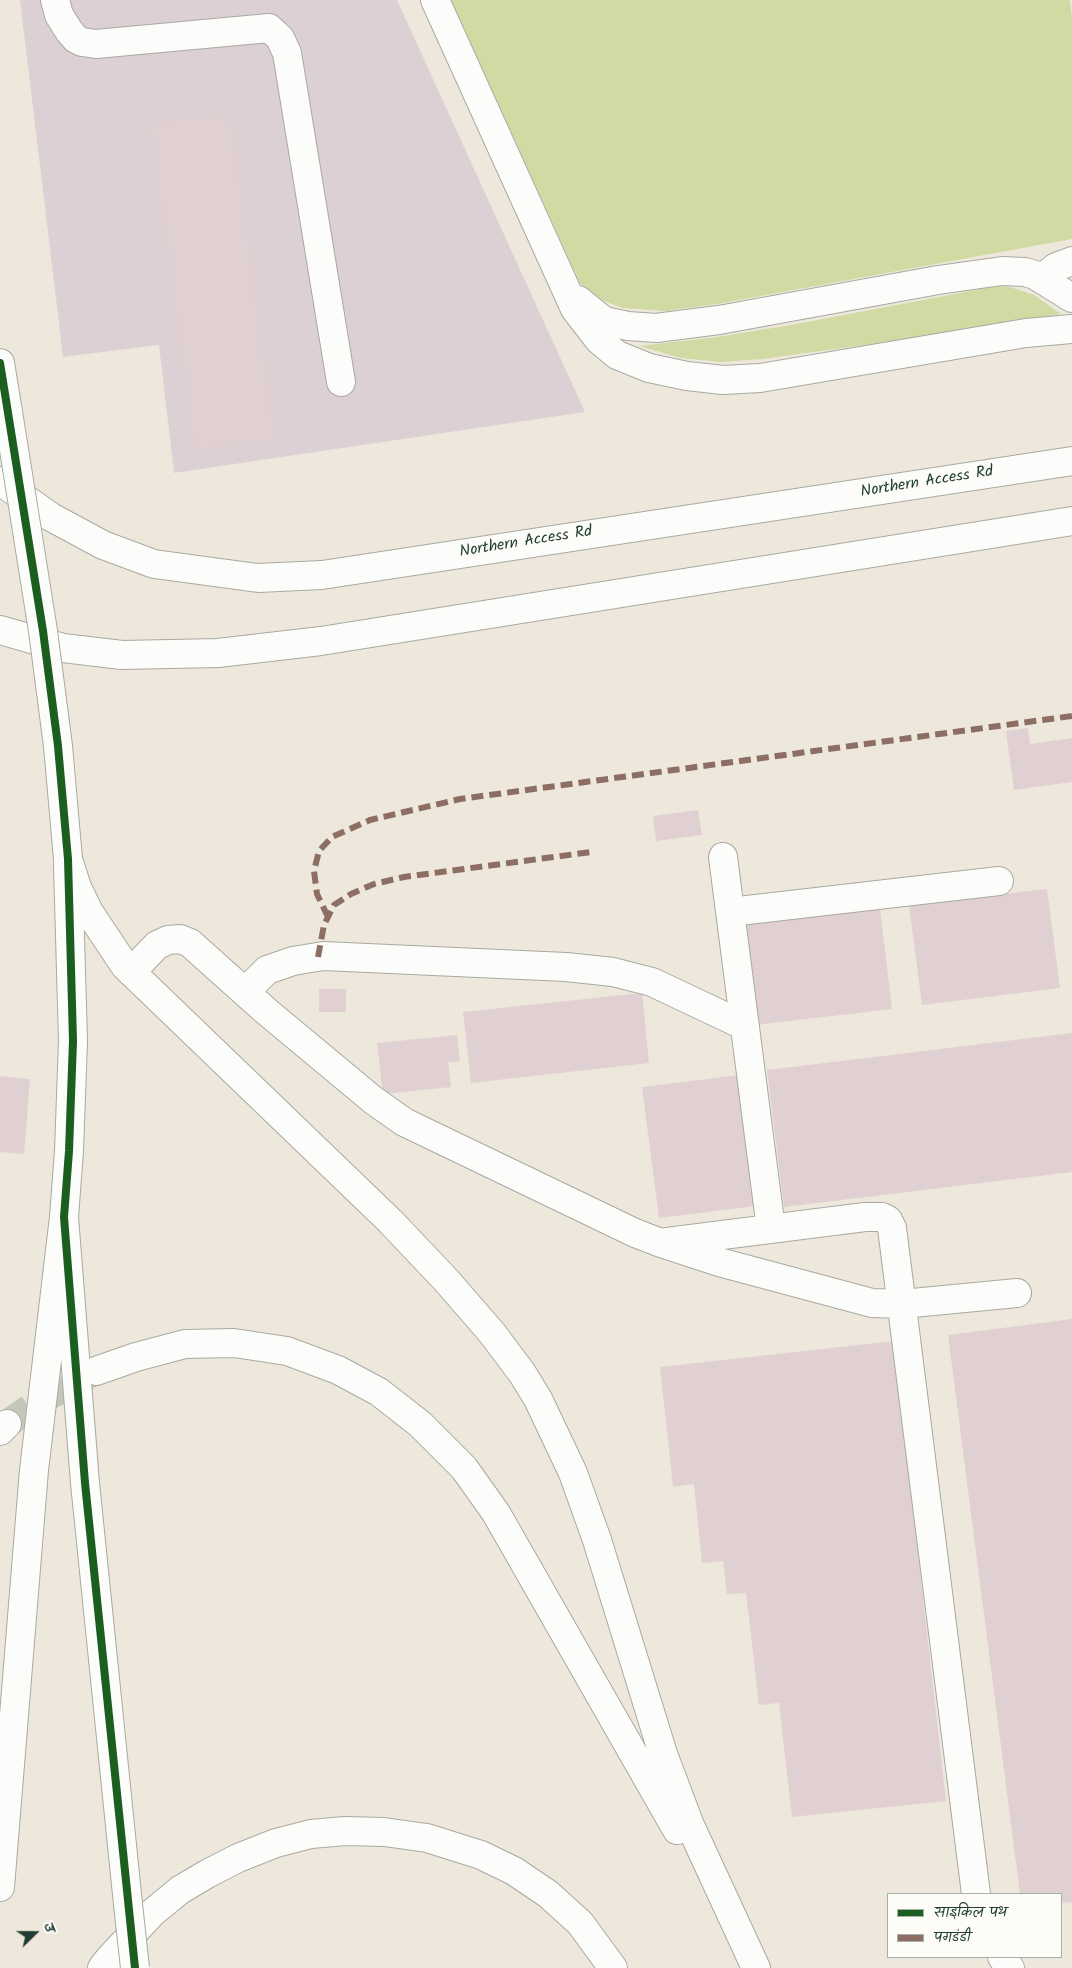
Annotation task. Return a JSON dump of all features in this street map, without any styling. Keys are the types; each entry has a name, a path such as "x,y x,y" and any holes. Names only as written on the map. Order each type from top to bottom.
{"main road":[{"path":"56,0 59,16 69,32 82,42 96,44 269,28 280,38 287,53 341,382"},
{"path":"435,0 575,310 599,340 617,355 649,368 687,376 723,380 760,378 1026,333 1072,329"},
{"path":"1042,278 1056,267 1072,261"},
{"path":"558,276 573,296 604,321 628,326 656,328 719,320 972,275 1014,271 1025,272 1042,278 1072,298"},
{"path":"0,363 43,631 58,746 68,859 73,1041 69,1151 64,1217 34,1470 0,1887"},
{"name":"Northern Access Rd","path":"0,481 51,517 103,545 154,564 258,578 322,575 1072,460"},
{"path":"0,630 63,648 122,655 218,653 321,641 1072,521"},
{"path":"723,857 771,1229"},
{"path":"68,859 77,887 89,912 125,966 390,1220 492,1333 522,1373 538,1399 573,1474 597,1540 673,1780 689,1823 754,1968"},
{"path":"730,912 999,881"},
{"path":"131,972 157,945 168,940 180,939 190,943 373,1100 404,1122 635,1233 661,1243 719,1262 872,1303 902,1304 1017,1293"},
{"path":"245,992 267,970 292,961 324,956 566,967 613,972 652,982 745,1026"},
{"path":"64,1217 85,1483 135,1968"},
{"path":"661,1243 865,1217 882,1217 888,1220 892,1228 976,1893"},
{"path":"96,1371 136,1357 185,1344 234,1343 286,1351 338,1370 379,1392 420,1424 464,1468 496,1513 754,1968"},
{"path":"102,1968 152,1913 180,1890 207,1874 238,1858 276,1844 311,1834 345,1831 384,1832 427,1838 481,1855 514,1871 548,1894 580,1923 613,1968"}],"shaded area":[{"path":"20,0 397,0 585,412 174,473 159,345 63,357"}],"green space":[{"path":"451,0 1070,0 1072,18 1072,239 717,304 666,311 622,308 595,297 580,283"},
{"path":"997,286 1010,287 1034,295 1061,314 930,336 762,359 721,362 681,358 639,346 717,337 791,325"}],"building":[{"path":"230,113 275,439 195,449 150,124"},
{"path":"1028,728 1030,744 1072,738 1072,782 1014,790 1006,731"},
{"path":"698,810 702,835 656,841 653,816"},
{"path":"1047,889 1060,988 922,1005 909,905"},
{"path":"880,908 892,1009 755,1025 743,925"},
{"path":"319,989 346,989 346,1012 319,1012"},
{"path":"642,993 649,1063 471,1083 463,1012"},
{"path":"1072,1033 1072,1172 784,1207 767,1070"},
{"path":"457,1035 460,1061 448,1062 451,1087 383,1094 377,1043"},
{"path":"739,1075 756,1206 659,1218 642,1087"},
{"path":"0,1076 30,1079 24,1154 0,1152"},
{"path":"1072,1319 1072,1902 1062,1903 1062,1893 1020,1893 948,1335"},
{"path":"894,1341 946,1801 792,1817 779,1703 759,1705 746,1593 727,1594 723,1561 702,1563 694,1484 673,1487 660,1367"}],"tunnel":[{"path":"7,1424 38,1402 96,1371"}],"marked path":[{"path":"328,917 317,894 314,871 319,851 332,837 370,820 460,799 1072,716"},
{"path":"318,957 324,925 334,905 351,894 374,884 404,877 591,852"}],"cycle path":[{"path":"0,363 43,631 58,746 68,859 73,1041 69,1151 64,1217 85,1483 135,1968"}]}
